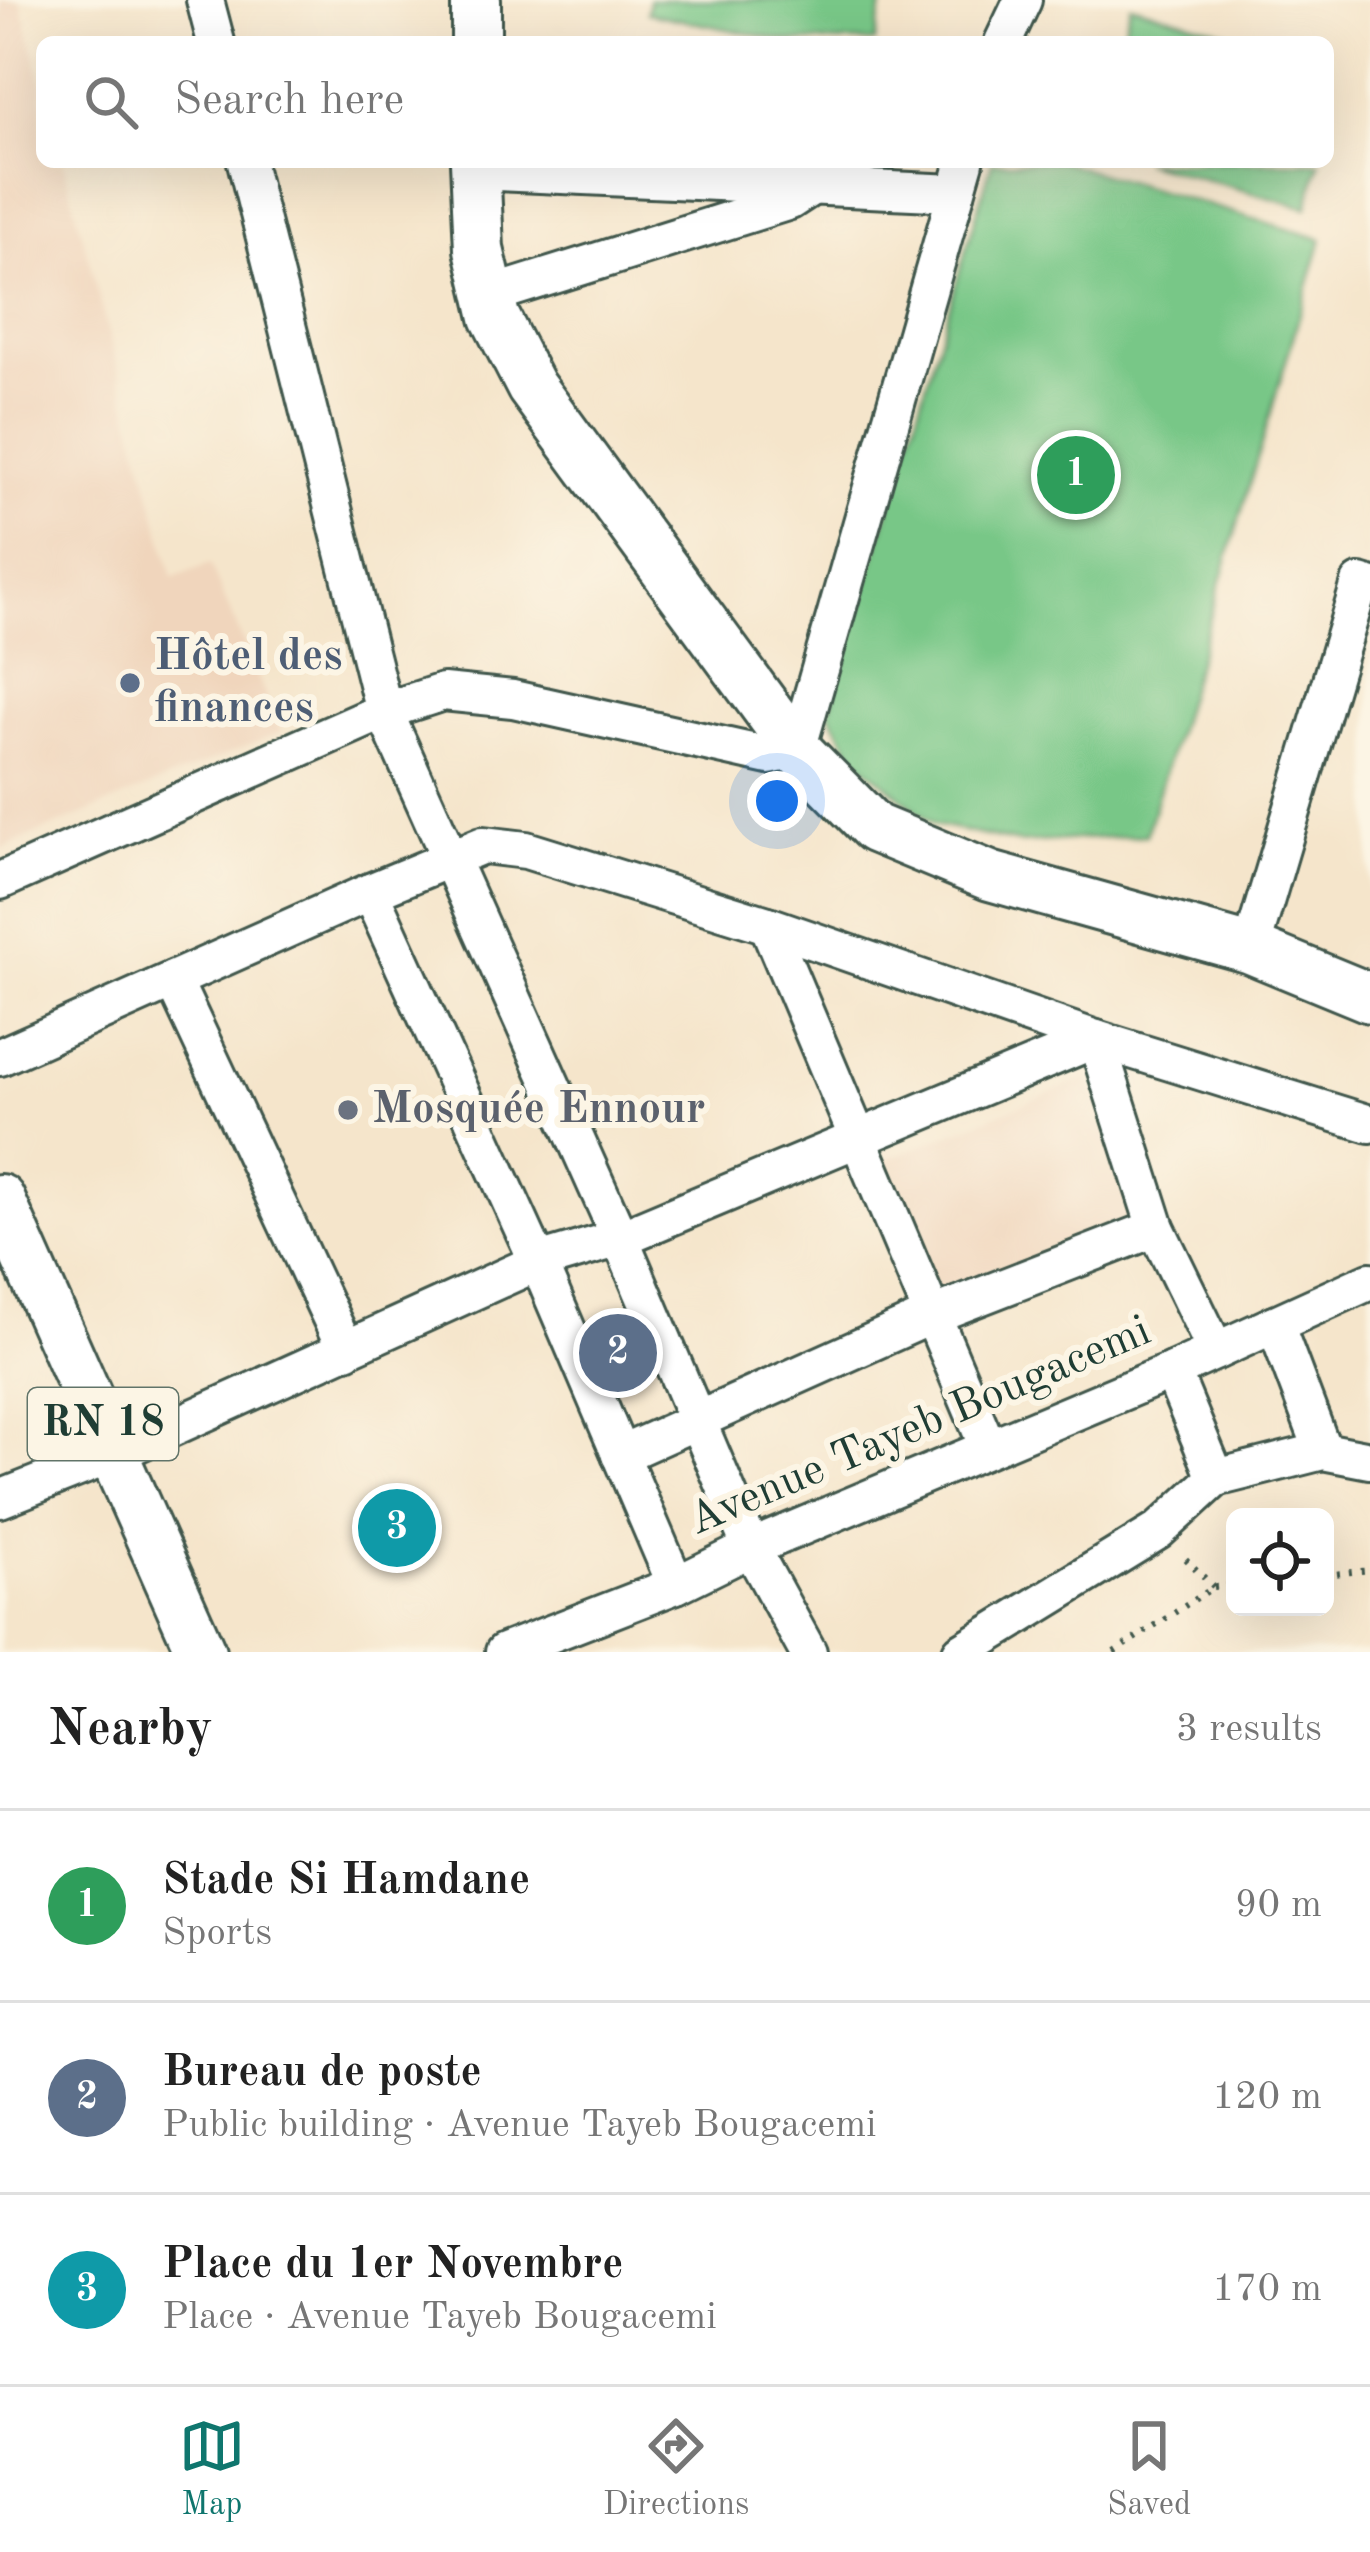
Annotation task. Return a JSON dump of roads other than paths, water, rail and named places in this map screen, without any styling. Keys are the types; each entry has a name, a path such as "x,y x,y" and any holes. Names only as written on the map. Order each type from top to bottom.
{"main road":[{"path":"476,0 476,36"},
{"path":"475,168 479,249 495,317 531,387 797,750 874,828 990,875 1251,949 1370,998"},
{"name":"RN 18","path":"0,1199 201,1652"}],"street":[{"path":"205,0 214,36"},
{"path":"1006,36 1023,0"},
{"path":"248,168 384,711 620,1238 751,1548 808,1652"},
{"path":"0,881 384,711 443,692 513,699 769,756 797,750 961,177 557,168"},
{"path":"490,295 790,201 803,174"},
{"path":"1251,949 1360,583 1370,586"},
{"path":"0,1057 483,845 526,850 768,925 1096,1039 1370,1124"},
{"path":"370,892 538,1262 676,1586"},
{"path":"768,925 988,1448"},
{"path":"173,980 346,1350"},
{"path":"0,1499 116,1453 538,1262 620,1238 1096,1039"},
{"path":"1096,1039 1156,1228 1216,1352"},
{"path":"620,1455 930,1316 1156,1228"},
{"name":"Avenue Tayeb Bougacemi","path":"503,1652 676,1586 751,1548 1172,1371 1370,1281"},
{"path":"1276,1324 1323,1451"},
{"path":"1172,1371 1216,1478"},
{"path":"961,1652 1158,1531 1216,1478 1323,1451 1370,1460"}],"place":[{"name":"Stade Si Hamdane","path":"1076,475"},
{"name":"Hôtel des finances","path":"130,683"},
{"name":"Mosquée Ennour","path":"348,1110"},
{"name":"Bureau de poste","path":"618,1353"},
{"name":"Place du 1er Novembre","path":"397,1528"}]}
